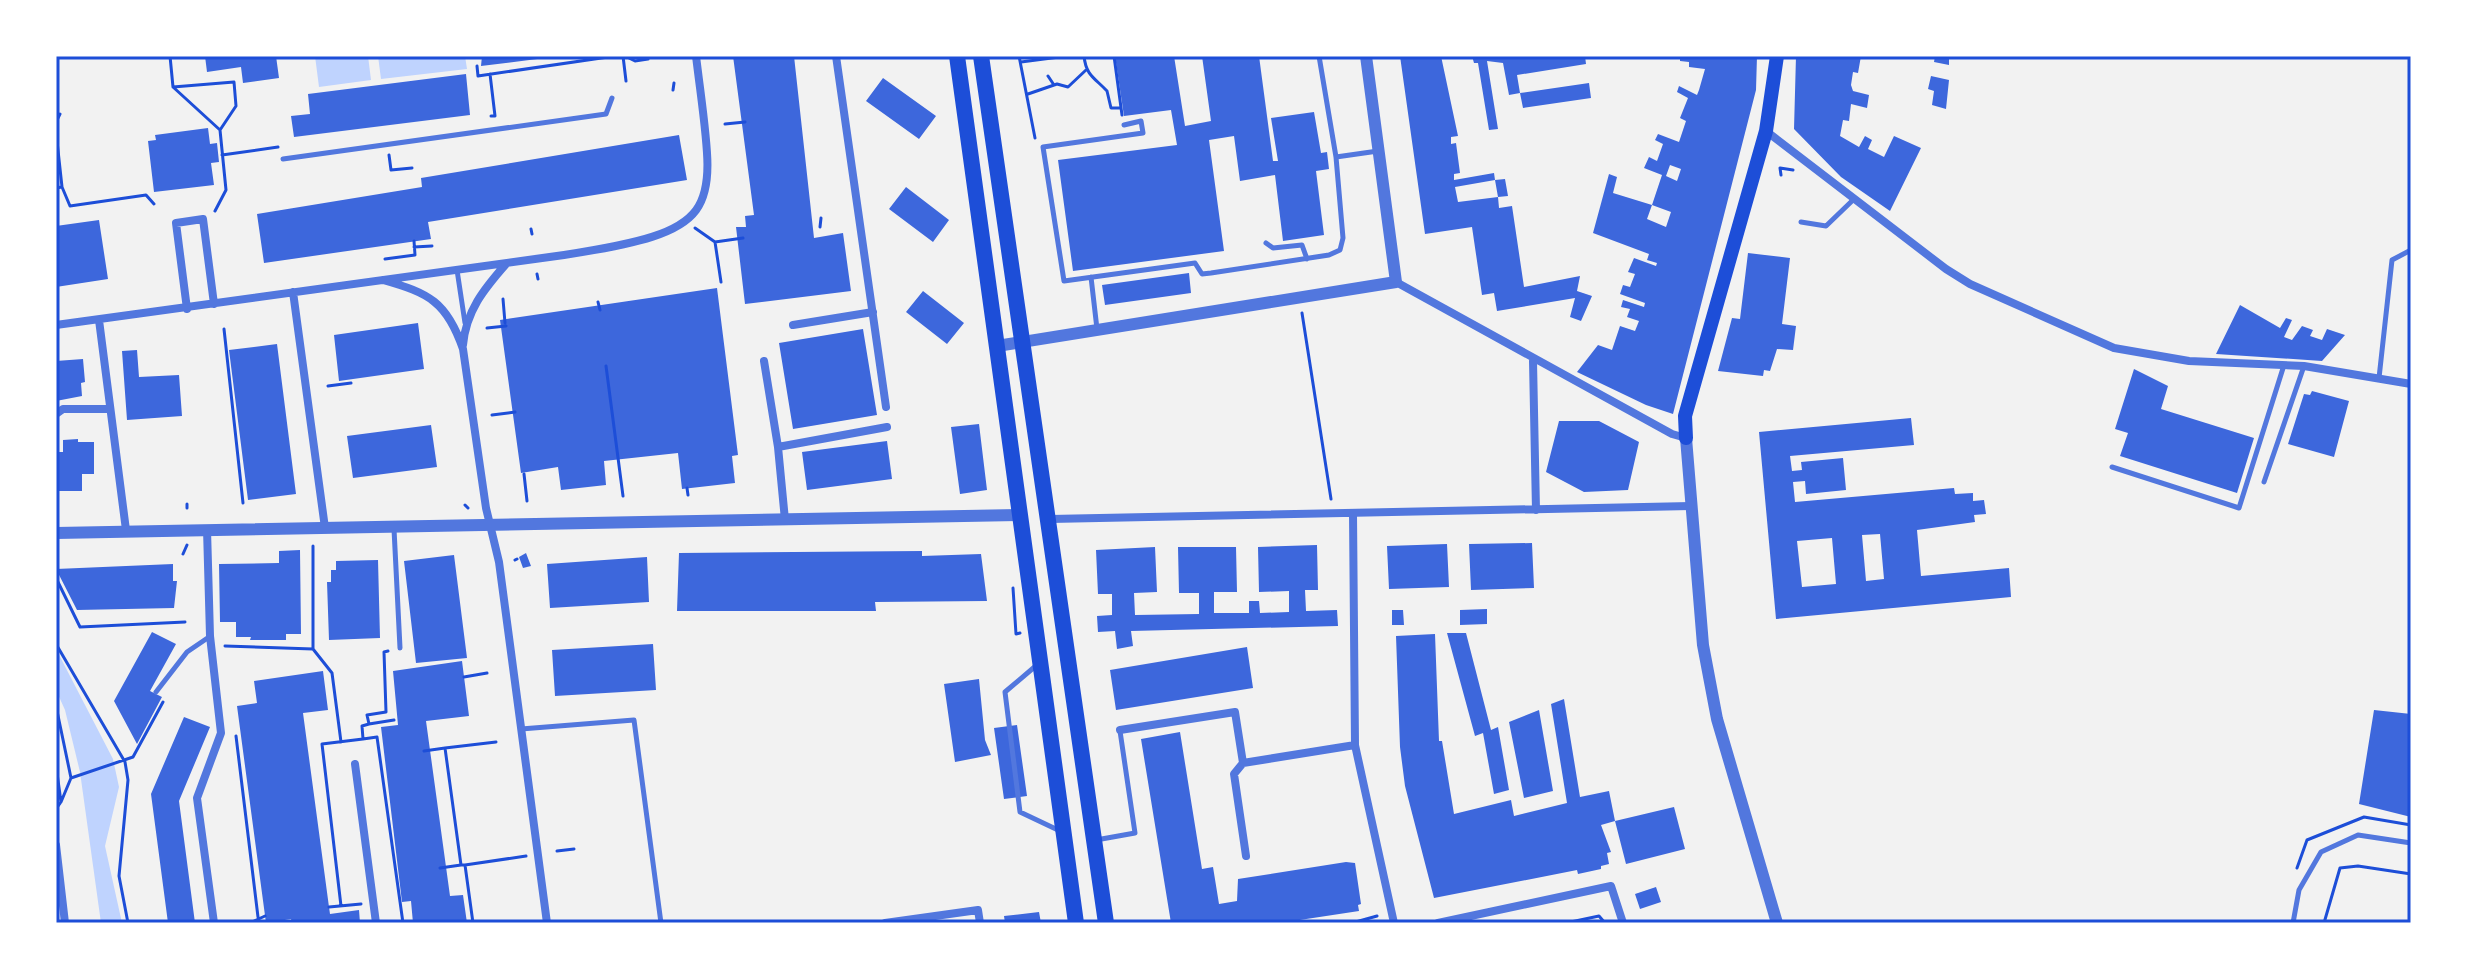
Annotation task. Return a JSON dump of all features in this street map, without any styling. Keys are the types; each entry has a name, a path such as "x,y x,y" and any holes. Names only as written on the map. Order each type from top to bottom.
{"main road":[{"path":"957,56 1076,923"},
{"path":"981,56 1106,923"},
{"path":"1686,438 1685,416 1766,131 1777,56"}],"street":[{"path":"56,325 187,309 639,243 687,223 707,193 708,177 696,56"},
{"path":"836,56 886,407"},
{"path":"1366,56 1396,282"},
{"path":"1766,131 1853,200 1970,284 2114,348 2189,361 2304,366 2411,384"},
{"path":"187,309 176,223 203,219 214,304"},
{"path":"463,349 465,323 483,290 506,263"},
{"path":"379,279 413,289 440,303 456,327 463,349 489,528 499,562 547,923"},
{"path":"997,346 1396,282 1533,361 1672,434 1686,438 1703,645 1717,719 1777,923"},
{"path":"293,292 325,528"},
{"path":"793,325 873,312"},
{"path":"99,320 126,530"},
{"path":"764,361 778,447 785,520"},
{"path":"1533,361 1536,510"},
{"path":"56,414 63,409 110,409"},
{"path":"778,447 887,427"},
{"path":"1050,519 1691,506"},
{"path":"1353,514 1355,745 1394,923"},
{"path":"56,533 489,528 1021,515"},
{"path":"207,529 210,636 221,733 197,798 214,923"},
{"path":"1120,730 1235,712 1243,763"},
{"path":"1246,856 1234,774 1243,763 1355,745"},
{"path":"355,764 376,923"},
{"path":"56,845 65,923"},
{"path":"1438,923 1611,886 1623,923"},
{"path":"885,923 978,910 980,923"}],"lane":[{"path":"1124,125 1141,121 1143,133 1043,147 1064,281 1195,263 1196,270 1202,274 1307,259 1340,250 1336,157 1319,56"},
{"path":"283,159 606,114 612,98"},
{"path":"1336,157 1379,151"},
{"path":"1801,222 1826,226 1853,200"},
{"path":"1266,243 1273,248 1302,245 1307,259"},
{"path":"2379,378 2392,260 2411,250"},
{"path":"457,270 465,323"},
{"path":"1091,277 1097,330"},
{"path":"2112,467 2239,508 2284,365"},
{"path":"2264,482 2304,366"},
{"path":"394,528 400,648"},
{"path":"156,692 187,652 210,636"},
{"path":"1041,661 1005,692 1020,812 1065,833"},
{"path":"520,729 634,720 661,923"},
{"path":"1095,840 1135,833 1120,730"},
{"path":"2293,923 2299,890 2321,852 2358,835 2411,843"}],"path":[{"path":"170,56 173,87 220,130"},
{"path":"477,66 478,76 615,56"},
{"path":"626,81 624,56 635,61 648,59"},
{"path":"1019,56 1035,139"},
{"path":"1021,62 1067,56"},
{"path":"1084,56 1086,70 1093,82 1107,91 1111,108 1121,108"},
{"path":"1114,56 1124,125"},
{"path":"1028,94 1054,85 1068,87 1086,70"},
{"path":"480,118 495,116 490,74"},
{"path":"1048,76 1054,85"},
{"path":"173,87 234,82 236,106 220,130 226,190 211,219"},
{"path":"673,90 674,83"},
{"path":"56,122 60,114"},
{"path":"725,124 745,122"},
{"path":"56,132 62,187 70,206 146,195 154,204"},
{"path":"222,155 282,146"},
{"path":"391,170 412,168"},
{"path":"1780,168 1781,175"},
{"path":"56,188 62,187"},
{"path":"820,227 821,218"},
{"path":"687,223 715,242 743,238"},
{"path":"715,242 721,282"},
{"path":"385,259 415,255 414,244 432,246"},
{"path":"1299,297 1332,501"},
{"path":"487,328 505,324 503,299"},
{"path":"598,302 600,310"},
{"path":"224,329 243,503"},
{"path":"606,366 623,496"},
{"path":"328,386 351,383"},
{"path":"492,415 515,412"},
{"path":"524,474 527,501"},
{"path":"687,488 688,495"},
{"path":"313,546 313,649 332,673 341,742"},
{"path":"56,578 80,627 185,622"},
{"path":"56,644 122,763 128,780 119,876 128,923"},
{"path":"224,646 313,649"},
{"path":"369,724 367,715 386,712 384,652 400,648"},
{"path":"464,677 487,673"},
{"path":"71,778 133,757 164,702"},
{"path":"56,706 71,778 56,809"},
{"path":"363,739 362,726 394,720"},
{"path":"235,732 258,917"},
{"path":"341,906 322,744 377,737 403,923"},
{"path":"424,751 496,742"},
{"path":"445,748 473,923"},
{"path":"56,766 61,802"},
{"path":"2339,826 2364,817 2411,825"},
{"path":"557,851 574,849"},
{"path":"440,868 528,856"},
{"path":"2324,923 2340,868 2358,866 2411,874"},
{"path":"329,907 361,904"},
{"path":"250,923 265,916"},
{"path":"1566,923 1599,916 1605,923"},
{"path":"1352,923 1378,919"}],"water":[{"path":"315,56 368,56 371,80 319,87"},
{"path":"378,56 465,56 467,69 381,79"},
{"path":"56,649 113,759 119,787 105,846 122,923 101,923 80,772 65,710 56,690"}],"building":[{"path":"205,56 276,56 279,78 243,83 241,67 207,72"},
{"path":"482,56 545,56 545,58 481,66"},
{"path":"733,56 794,56 814,238 843,233 851,291 745,304 736,227 746,227 745,216 754,215"},
{"path":"1115,56 1174,56 1185,126 1211,121 1202,56 1259,56 1273,161 1278,161 1271,118 1314,112 1321,153 1327,152 1329,169 1316,171 1324,235 1283,241 1275,175 1240,181 1234,136 1209,140 1224,251 1073,271 1058,160 1177,145 1171,110 1124,116"},
{"path":"1400,56 1441,56 1458,136 1451,137 1451,144 1456,143 1460,173 1454,174 1454,180 1494,173 1495,180 1455,187 1458,202 1498,197 1499,208 1512,206 1524,287 1580,276 1577,291 1592,296 1581,321 1570,317 1575,298 1497,311 1494,293 1482,295 1472,227 1425,234"},
{"path":"1472,56 1585,56 1586,64 1517,75 1520,93 1509,95 1503,63 1487,61 1498,129 1489,130 1478,63 1474,63"},
{"path":"1680,56 1757,56 1756,90 1673,414 1646,405 1577,372 1598,345 1612,350 1620,326 1635,331 1639,321 1627,317 1630,309 1621,307 1623,300 1644,307 1645,303 1620,294 1623,285 1630,287 1635,274 1628,272 1634,258 1656,266 1657,263 1647,260 1649,254 1593,233 1609,174 1617,177 1613,193 1652,205 1662,175 1644,168 1649,157 1657,161 1663,144 1655,140 1658,134 1679,142 1686,121 1680,118 1688,98 1677,92 1679,86 1697,95 1705,69 1689,67 1689,62 1680,61","holes":["1670,165 1681,169 1677,181 1666,176","1652,205 1671,212 1666,227 1647,219"]},
{"path":"1796,56 1861,56 1858,73 1853,72 1851,85 1853,91 1869,95 1867,108 1851,104 1849,121 1843,120 1840,136 1859,147 1865,136 1872,140 1868,149 1884,157 1894,136 1921,148 1890,211 1841,177 1794,129"},
{"path":"1935,56 1949,56 1949,65 1934,62"},
{"path":"466,74 470,115 294,137 291,116 310,114 308,94"},
{"path":"1931,76 1949,80 1946,109 1932,105 1934,91 1928,89"},
{"path":"883,78 936,116 919,139 866,101"},
{"path":"1589,83 1591,98 1523,108 1520,93"},
{"path":"208,128 210,144 217,143 219,162 211,163 214,185 154,192 148,141 156,140 155,135"},
{"path":"679,135 687,180 428,222 431,239 264,263 257,214 422,187 421,178"},
{"path":"1505,179 1508,196 1498,197 1495,180"},
{"path":"906,187 949,220 933,242 889,209"},
{"path":"99,220 108,279 56,287 56,226"},
{"path":"1748,253 1790,258 1782,324 1796,326 1793,350 1777,349 1770,371 1764,370 1763,376 1718,371 1732,318 1740,319"},
{"path":"1189,273 1191,293 1105,305 1102,285"},
{"path":"717,288 738,455 732,456 735,483 682,489 678,453 604,461 606,485 561,490 558,467 521,473 500,320"},
{"path":"923,291 964,323 947,344 906,312"},
{"path":"2240,305 2280,328 2286,318 2292,320 2284,337 2292,340 2302,326 2313,330 2310,336 2322,340 2327,329 2345,335 2322,361 2216,354"},
{"path":"418,323 424,369 339,381 334,335"},
{"path":"863,329 877,415 793,429 779,343"},
{"path":"277,344 296,494 248,500 229,350"},
{"path":"137,350 139,377 179,375 182,416 127,420 122,351"},
{"path":"83,359 85,382 81,383 82,396 56,401 56,361"},
{"path":"2134,369 2168,386 2161,409 2254,438 2237,493 2120,456 2128,433 2115,429"},
{"path":"2312,391 2349,401 2334,457 2288,444 2304,394 2310,395"},
{"path":"1911,418 1914,445 1790,456 1792,471 1802,470 1801,462 1843,458 1846,490 1806,494 1805,481 1793,482 1795,502 1954,488 1955,494 1973,493 1973,501 1984,500 1986,514 1974,515 1975,522 1917,530 1921,576 2009,568 2011,597 1776,619 1759,432","holes":["1880,534 1884,579 1866,581 1862,535","1832,538 1836,584 1802,587 1797,541"]},
{"path":"1559,421 1599,421 1639,442 1628,490 1584,492 1546,472"},
{"path":"979,424 987,490 960,494 951,427"},
{"path":"431,425 437,467 353,478 347,436"},
{"path":"78,439 78,442 94,442 94,474 82,474 82,491 59,491 56,452 63,452 63,440"},
{"path":"887,441 892,479 807,490 802,452"},
{"path":"1532,543 1534,588 1471,590 1469,544"},
{"path":"1447,544 1449,587 1389,589 1387,546"},
{"path":"1317,545 1318,590 1305,590 1306,611 1337,610 1338,626 1131,631 1133,646 1117,649 1115,631 1098,632 1097,616 1112,615 1112,594 1098,594 1096,550 1155,547 1157,592 1134,593 1135,615 1199,614 1199,593 1179,593 1178,547 1236,547 1237,592 1214,592 1214,613 1249,613 1249,601 1259,601 1260,613 1289,612 1289,591 1259,592 1258,547"},
{"path":"300,550 301,634 286,634 286,640 236,637 236,622 220,622 219,564 279,563 279,551"},
{"path":"922,551 922,556 981,554 987,601 875,602 876,611 677,611 679,553"},
{"path":"526,553 531,566 523,568 519,557"},
{"path":"454,555 467,658 416,663 404,561"},
{"path":"647,557 649,602 550,608 547,564"},
{"path":"378,560 380,638 329,640 327,582 331,582 331,570 336,570 336,561"},
{"path":"173,564 173,581 177,581 174,608 77,610 56,569"},
{"path":"1487,609 1487,624 1460,625 1460,610"},
{"path":"1392,610 1403,610 1404,625 1392,625"},
{"path":"152,632 176,644 150,691 162,697 137,744 114,701"},
{"path":"1447,633 1466,633 1491,730 1498,727 1509,790 1494,794 1483,733 1475,736"},
{"path":"1435,634 1439,741 1442,741 1454,814 1511,800 1514,816 1567,803 1551,704 1564,699 1580,797 1609,791 1615,821 1601,825 1611,852 1607,853 1609,864 1578,874 1577,870 1434,898 1405,786 1400,747 1396,636"},
{"path":"653,644 656,690 555,696 552,650"},
{"path":"1247,647 1253,688 1116,710 1110,670"},
{"path":"462,661 469,716 426,721 450,896 463,895 467,923 413,923 411,901 402,902 381,727 398,725 393,671"},
{"path":"323,671 328,710 303,713 330,914 359,910 360,923 292,923 291,919 266,923 237,706 257,703 254,681"},
{"path":"979,679 985,740 991,755 955,762 944,684"},
{"path":"1539,710 1553,791 1524,798 1509,722"},
{"path":"2374,710 2411,714 2411,817 2359,804"},
{"path":"184,717 210,727 179,801 195,923 168,923 151,794"},
{"path":"1017,725 1027,796 1004,799 994,728"},
{"path":"1180,732 1202,869 1213,867 1219,904 1237,901 1238,879 1346,862 1355,863 1361,904 1358,905 1359,911 1280,923 1171,923 1141,739"},
{"path":"1674,807 1685,849 1626,864 1615,821"},
{"path":"1656,887 1661,902 1640,909 1635,894"},
{"path":"1039,912 1041,923 1005,923 1004,916"}]}
